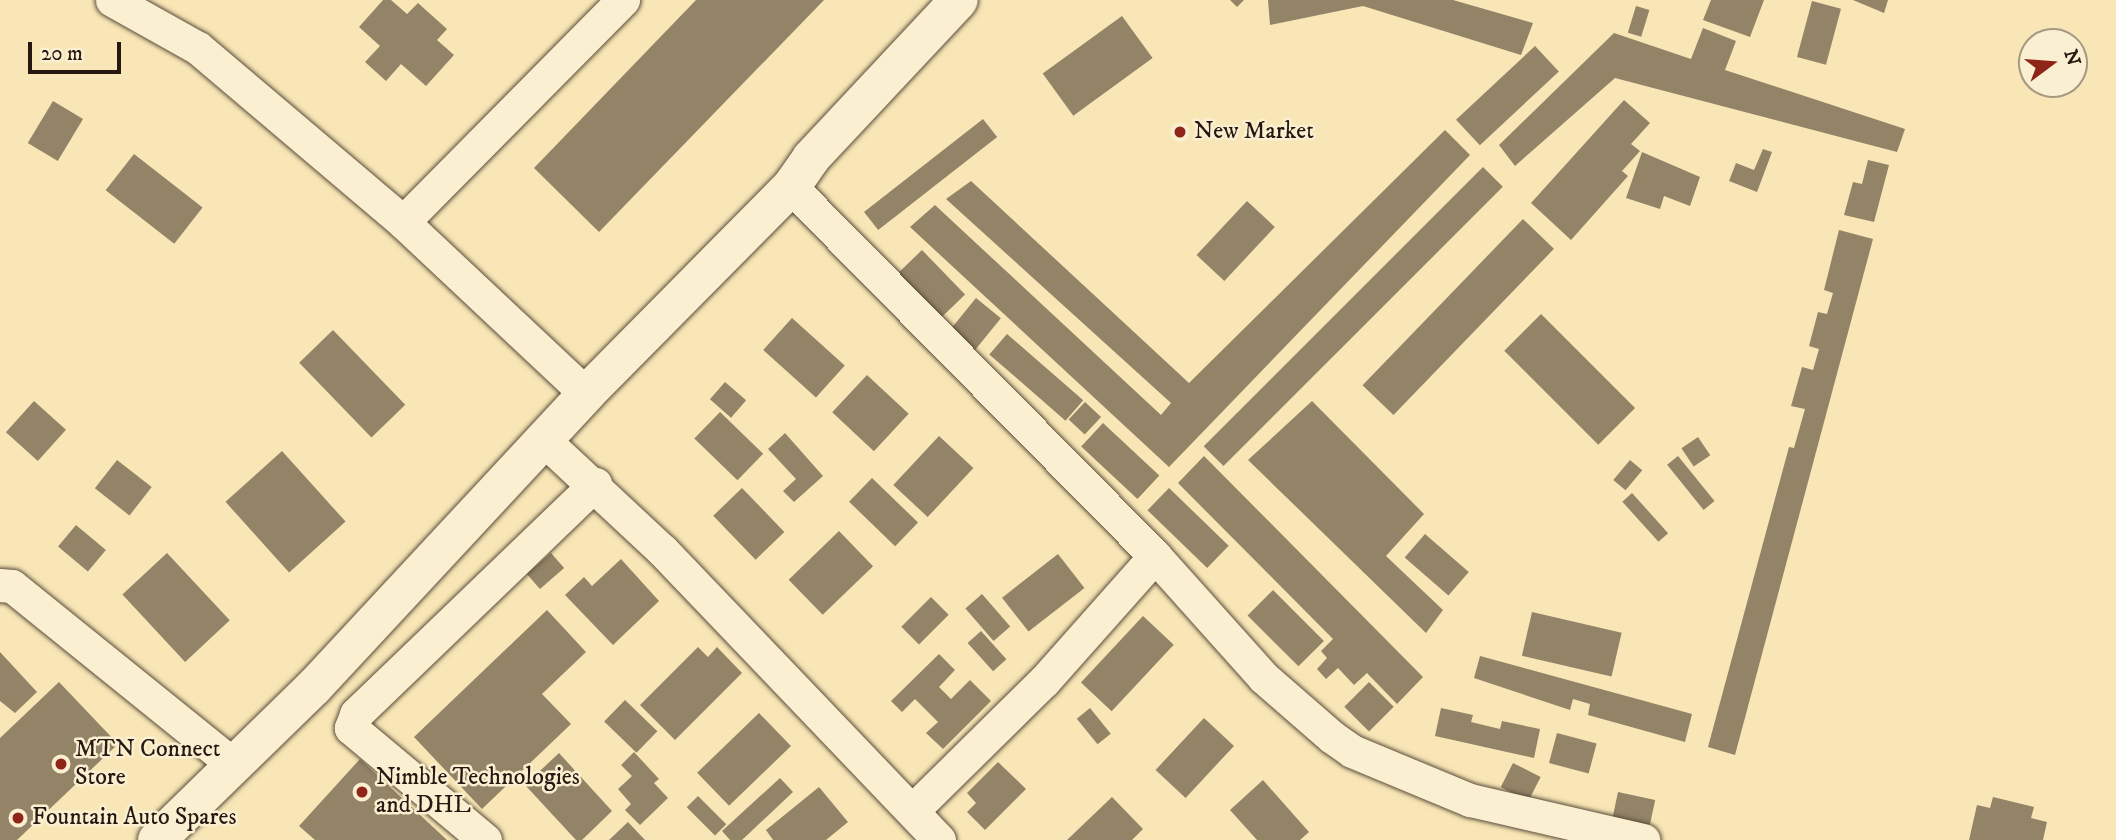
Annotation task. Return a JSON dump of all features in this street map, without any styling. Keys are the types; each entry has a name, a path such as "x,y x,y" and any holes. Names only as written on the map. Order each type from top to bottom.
{"street":[{"path":"403,222 623,0"},
{"path":"157,840 314,687 546,442 586,394 791,187 811,158 959,0"},
{"path":"128,4 198,47 403,222 586,394"},
{"path":"791,187 1155,556 1263,677 1352,751 1470,800 1643,840"},
{"path":"546,442 595,484 913,810 939,840"},
{"path":"485,840 351,728 356,714 595,484"},
{"path":"913,810 1044,681 1155,556"},
{"path":"0,586 12,586 234,765"}],"building":[{"path":"383,0 391,0 407,14 418,3 447,29 437,40 454,55 426,86 401,64 386,81 365,62 380,46 359,27"},
{"path":"696,0 824,0 599,232 534,168"},
{"path":"1230,0 1244,0 1237,7"},
{"path":"1268,0 1453,0 1533,23 1521,55 1363,6 1270,25"},
{"path":"1711,0 1764,0 1750,37 1703,20"},
{"path":"1853,0 1888,0 1884,13"},
{"path":"1812,1 1841,9 1826,65 1797,57"},
{"path":"1636,6 1649,10 1641,37 1628,33"},
{"path":"1122,16 1153,58 1073,116 1043,74"},
{"path":"1703,28 1736,41 1725,70 1905,129 1897,152 1615,78 1515,166 1499,145 1614,33 1691,59"},
{"path":"1535,46 1559,72 1480,145 1456,120"},
{"path":"1624,100 1650,123 1631,144 1640,151 1622,171 1628,176 1571,240 1531,203"},
{"path":"53,101 83,119 58,161 28,143"},
{"path":"983,119 997,137 878,230 864,212"},
{"path":"1445,130 1470,155 1169,467 910,227 935,205 1161,415 1171,403 946,199 971,181 1189,383"},
{"path":"1763,149 1772,152 1757,192 1729,181 1736,163 1754,170"},
{"path":"1642,152 1700,177 1690,206 1664,196 1660,209 1626,198"},
{"path":"134,154 203,208 174,244 106,190"},
{"path":"1868,160 1889,165 1874,222 1844,215 1853,182 1862,184"},
{"path":"1483,167 1503,187 1223,466 1204,446"},
{"path":"1247,201 1275,227 1224,281 1197,255"},
{"path":"1523,219 1554,249 1393,415 1363,385"},
{"path":"1839,230 1873,239 1735,755 1708,747 1789,447 1794,448 1805,409 1791,406 1802,367 1813,370 1819,349 1809,346 1818,312 1827,314 1833,293 1824,290"},
{"path":"922,250 965,295 938,320 895,276"},
{"path":"976,298 1001,318 975,350 950,330"},
{"path":"1541,314 1635,408 1598,445 1504,351"},
{"path":"792,318 845,366 816,397 763,350"},
{"path":"333,330 405,405 371,437 299,363"},
{"path":"1007,334 1083,400 1066,421 989,354"},
{"path":"867,375 909,414 874,451 832,412"},
{"path":"725,382 746,400 731,418 710,399"},
{"path":"34,401 66,430 38,461 6,432"},
{"path":"1312,401 1424,514 1386,556 1443,610 1426,633 1248,460"},
{"path":"1085,402 1101,417 1085,435 1069,420"},
{"path":"720,412 763,454 737,480 694,439"},
{"path":"1103,423 1159,476 1137,499 1081,446"},
{"path":"785,433 823,476 794,502 783,491 796,479 768,449"},
{"path":"939,436 973,468 928,517 893,485"},
{"path":"1698,437 1710,455 1694,466 1681,448"},
{"path":"282,451 346,522 289,572 226,502"},
{"path":"1204,456 1423,677 1397,704 1367,673 1354,685 1338,668 1326,679 1317,669 1327,658 1321,651 1333,639 1178,483"},
{"path":"1678,456 1715,501 1704,510 1667,465"},
{"path":"117,460 152,487 130,515 95,488"},
{"path":"1630,460 1642,470 1626,490 1613,480"},
{"path":"872,478 918,522 895,546 849,502"},
{"path":"742,488 784,532 756,560 713,516"},
{"path":"1169,488 1229,546 1207,568 1147,510"},
{"path":"1632,493 1668,533 1658,542 1622,502"},
{"path":"76,525 106,550 88,572 58,546"},
{"path":"839,531 873,566 823,615 789,580"},
{"path":"1425,534 1469,572 1448,595 1405,557"},
{"path":"167,553 230,620 185,662 122,595"},
{"path":"551,553 564,568 540,589 527,574"},
{"path":"1058,554 1084,588 1029,632 1002,598"},
{"path":"621,559 659,601 613,645 565,595 584,577 592,586"},
{"path":"1273,590 1324,641 1298,666 1248,615"},
{"path":"982,594 1010,626 994,641 965,608"},
{"path":"931,597 949,615 919,644 901,627"},
{"path":"547,610 586,652 542,694 571,724 482,809 414,737"},
{"path":"1532,612 1622,633 1612,677 1522,656"},
{"path":"1143,616 1174,645 1112,711 1081,683"},
{"path":"981,631 1006,659 993,671 968,643"},
{"path":"698,647 708,657 717,647 742,673 675,740 640,705"},
{"path":"0,652 37,692 15,713 0,701"},
{"path":"939,654 955,670 939,687 951,699 970,680 991,701 943,749 926,733 938,722 915,699 902,712 891,701"},
{"path":"1480,656 1692,714 1685,742 1588,715 1590,704 1573,699 1570,710 1474,678"},
{"path":"59,682 118,744 17,840 0,840 0,738"},
{"path":"1369,682 1394,707 1369,731 1344,707"},
{"path":"625,700 657,731 637,753 604,722"},
{"path":"1090,708 1111,734 1098,744 1077,719"},
{"path":"1441,708 1473,715 1471,722 1500,729 1502,721 1540,729 1534,758 1435,736"},
{"path":"759,713 791,746 729,806 697,773"},
{"path":"1204,718 1234,746 1186,798 1156,770"},
{"path":"1557,733 1597,744 1589,774 1549,763"},
{"path":"634,752 659,779 654,783 668,798 640,825 625,810 631,804 618,789 632,776 621,765"},
{"path":"559,753 612,811 582,840 576,840 525,785"},
{"name":"Nimble Technologies and DHL","path":"360,759 447,840 315,840 299,826"},
{"path":"998,762 1026,789 985,830 967,812 976,803 967,793"},
{"path":"1513,763 1541,777 1528,801 1501,787"},
{"path":"780,778 793,792 742,840 730,840 722,831"},
{"path":"1263,780 1309,832 1300,840 1257,840 1230,810"},
{"path":"819,787 848,822 826,840 773,840 766,830"},
{"path":"1618,792 1655,800 1650,825 1613,817"},
{"path":"698,796 726,824 715,836 687,807"},
{"path":"1112,797 1143,829 1132,840 1067,840"},
{"path":"1993,797 2034,807 2031,818 2047,822 2043,840 1969,840 1977,805 1990,808"},
{"path":"628,822 645,840 609,840"}],"place":[{"name":"New Market","path":"1180,132"},
{"name":"MTN Connect Store","path":"61,764"},
{"name":"Nimble Technologies and DHL","path":"362,792"},
{"name":"Fountain Auto Spares","path":"18,818"}]}
